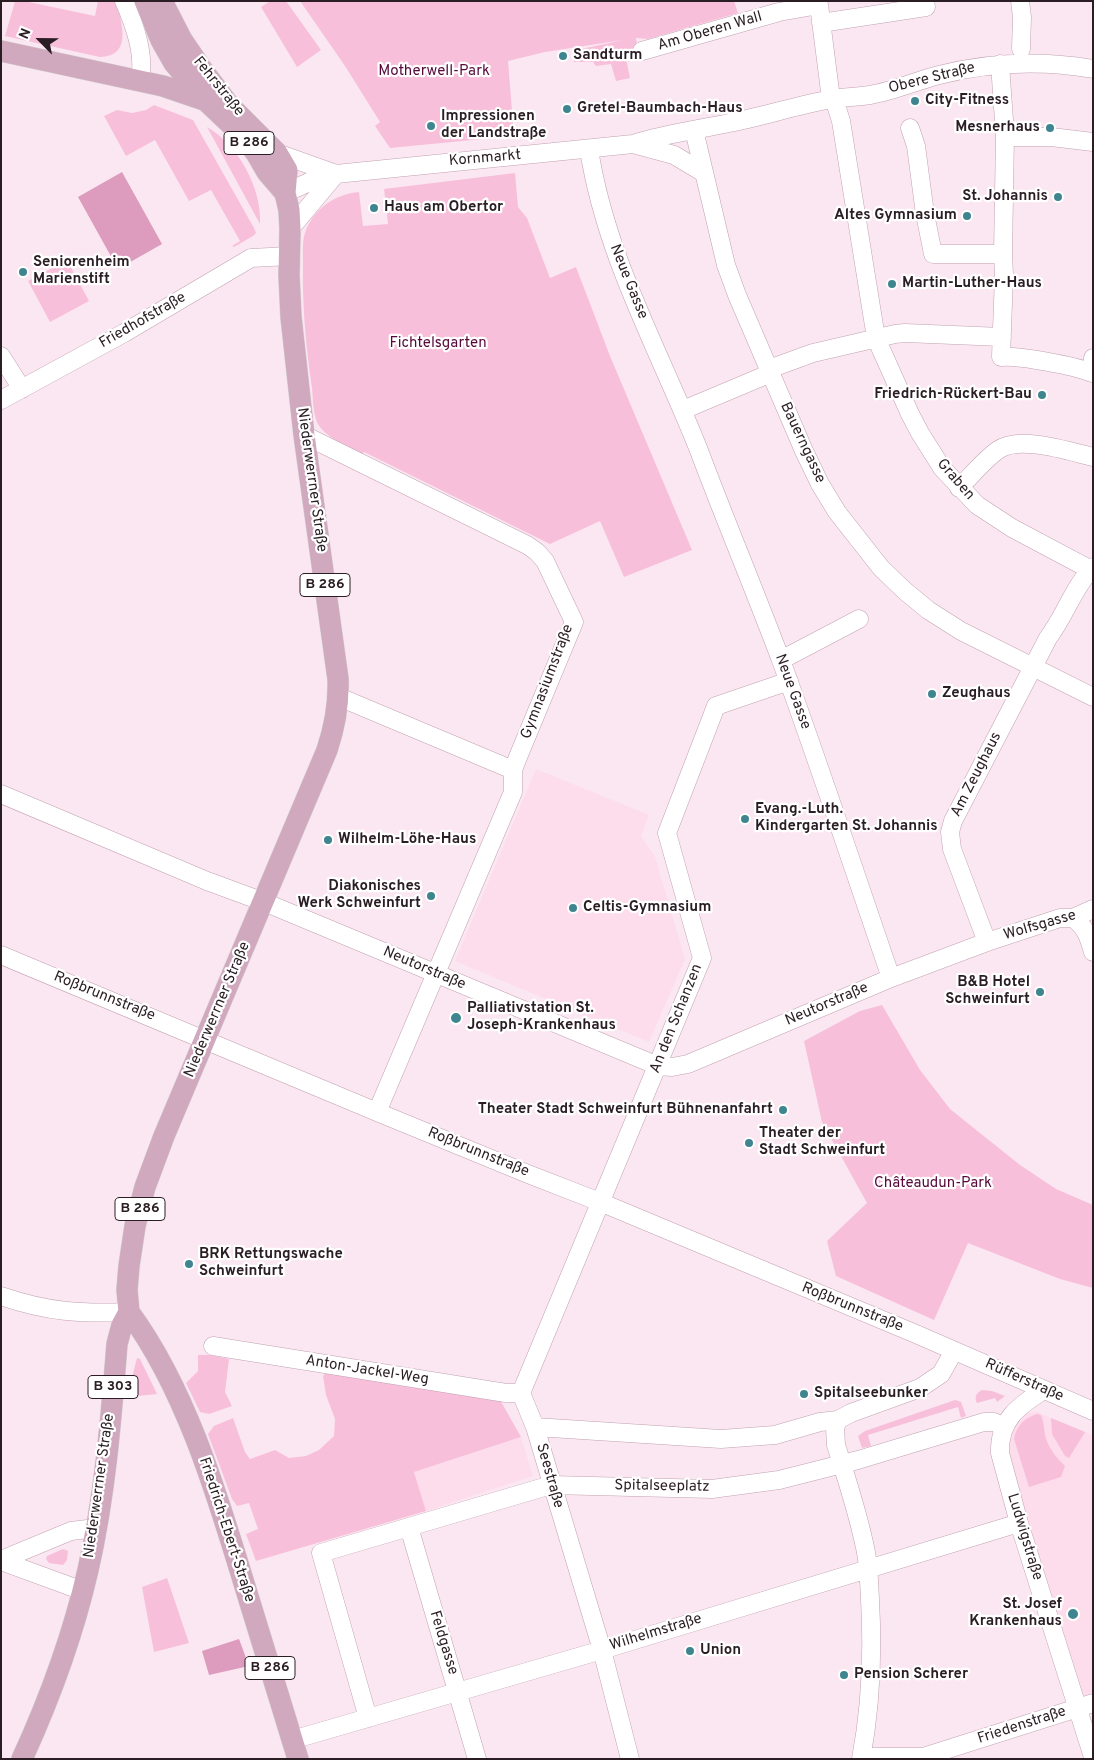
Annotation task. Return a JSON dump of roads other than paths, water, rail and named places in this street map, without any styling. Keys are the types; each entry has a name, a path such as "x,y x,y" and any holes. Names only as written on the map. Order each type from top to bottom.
{"main road":[{"name":"Fehrstraße","path":"145,1 161,40 174,62 205,100 243,136 267,172 285,193"},
{"name":"Fehrstraße","path":"162,1 166,12 191,53 229,105 277,153 287,170 285,193"},
{"name":"B 286","path":"1,51 140,81 229,105"},
{"name":"B 286","path":"285,193 289,210 289,256"},
{"name":"Niederwerrner Straße","path":"22,1759 55,1678 83,1591 96,1528 106,1463 117,1344 128,1312 127,1290 131,1249 145,1187 164,1136 327,750 335,721 339,697 290,317 289,256"},
{"name":"Friedrich-Ebert-Straße","path":"128,1312 154,1350 178,1399 202,1456 229,1536 295,1749"}],"street":[{"path":"124,1 141,54 143,67 140,81"},
{"path":"821,23 926,7 925,1"},
{"path":"1020,1 1022,17 1021,49"},
{"name":"Am Oberen Wall","path":"642,51 779,12 819,4 831,99"},
{"name":"Obere Straße","path":"831,99 871,95 938,76 1000,64 1062,63 1093,69"},
{"path":"1000,64 1005,135 1004,275 1001,358 1009,356 1083,369 1092,373 1093,358"},
{"name":"Kornmarkt","path":"285,193 318,178 336,174 633,144 662,135 694,130 831,99"},
{"name":"Graben","path":"831,99 836,105 841,121 876,338 906,407 920,433 942,468 977,505 1012,528 1092,569"},
{"path":"910,128 916,146 924,214 933,254 1003,254"},
{"name":"Bauerngasse","path":"694,130 726,264 749,324 820,484 837,512 881,568 904,591 935,615 961,631 1093,697"},
{"path":"1005,135 1009,137 1093,142"},
{"name":"Kornmarkt","path":"633,144 674,155 704,173"},
{"name":"Neue Gasse","path":"589,149 602,211 616,253 683,410 789,681 892,978"},
{"name":"Kornmarkt","path":"277,153 336,174"},
{"path":"290,229 336,174"},
{"name":"Friedhofstraße","path":"1,400 124,333 251,258 289,256"},
{"path":"683,410 813,353 876,338 905,332 1002,337"},
{"path":"1,356 22,389"},
{"name":"Gymnasiumstraße","path":"304,435 527,545 545,561 574,622 513,770 513,792 377,1112"},
{"path":"959,488 998,450 1016,444 1051,447 1093,457"},
{"name":"Am Zeughaus","path":"987,942 952,849 950,832 977,775 1033,668 1075,591 1092,569"},
{"path":"781,660 859,618"},
{"name":"An den Schanzen","path":"600,1202 702,958 667,833 672,819 716,706 789,681"},
{"path":"339,697 513,770"},
{"name":"Neutorstraße","path":"1,794 207,881 264,902 658,1066 672,1067 688,1064 892,978 987,942"},
{"name":"Wolfsgasse","path":"987,942 1060,918 1073,918 1093,909"},
{"path":"1073,918 1082,924 1088,934 1093,952"},
{"name":"Roßbrunnstraße","path":"1,954 954,1351"},
{"path":"521,1393 542,1347 600,1202"},
{"path":"1,1296 54,1310 94,1313 128,1312"},
{"name":"Anton-Jackel-Weg","path":"213,1346 506,1393 521,1393"},
{"path":"535,1427 721,1439 775,1435 820,1422 838,1420 850,1413 920,1388 935,1380 941,1374 954,1351"},
{"name":"Rüfferstraße","path":"954,1351 1093,1411"},
{"name":"Ludwigstraße","path":"1044,1390 1024,1402 1014,1412 1004,1427 1000,1442 1000,1453 1019,1523 1085,1706 1093,1757"},
{"name":"Seestraße","path":"521,1393 535,1427 602,1650 630,1759"},
{"path":"838,1420 834,1436 864,1544 868,1568 872,1634 871,1672 869,1706 862,1758"},
{"name":"Spitalseeplatz","path":"368,1718 320,1553 551,1485 712,1489 779,1480 842,1464 984,1422 994,1422 1004,1427"},
{"name":"Wilhelmstraße","path":"295,1749 368,1718 602,1650 1019,1523"},
{"name":"Feldgasse","path":"409,1527 477,1759"},
{"path":"1,1560 71,1530 96,1528"},
{"path":"1,1560 83,1591"},
{"name":"Friedenstraße","path":"862,1758 924,1757 1085,1706"}],"place":[{"name":"Sandturm","path":"563,56"},
{"name":"City-Fitness","path":"915,101"},
{"name":"Gretel-Baumbach-Haus","path":"567,109"},
{"name":"Impressionen der Landstraße","path":"431,126"},
{"name":"Mesnerhaus","path":"1050,128"},
{"name":"St. Johannis","path":"1058,197"},
{"name":"Haus am Obertor","path":"374,208"},
{"name":"Altes Gymnasium","path":"967,216"},
{"name":"Seniorenheim Marienstift","path":"23,272"},
{"name":"Martin-Luther-Haus","path":"892,284"},
{"name":"Friedrich-Rückert-Bau","path":"1042,395"},
{"name":"Zeughaus","path":"932,694"},
{"name":"Evang.-Luth. Kindergarten St. Johannis","path":"745,819"},
{"name":"Wilhelm-Löhe-Haus","path":"328,840"},
{"name":"Diakonisches Werk Schweinfurt","path":"431,896"},
{"name":"Celtis-Gymnasium","path":"573,908"},
{"name":"B&B Hotel Schweinfurt","path":"1040,992"},
{"name":"Palliativstation St. Joseph-Krankenhaus","path":"456,1018"},
{"name":"Theater Stadt Schweinfurt Bühnenanfahrt","path":"783,1110"},
{"name":"Theater der Stadt Schweinfurt","path":"749,1143"},
{"name":"BRK Rettungswache Schweinfurt","path":"189,1264"},
{"name":"Spitalseebunker","path":"804,1394"},
{"name":"St. Josef Krankenhaus","path":"1073,1614"},
{"name":"Union","path":"690,1651"},
{"name":"Pension Scherer","path":"844,1675"}],"park label":[{"name":"Motherwell-Park","path":"434,72"},
{"name":"Fichtelsgarten","path":"438,344"},
{"name":"Châteaudun-Park","path":"933,1184"}]}
